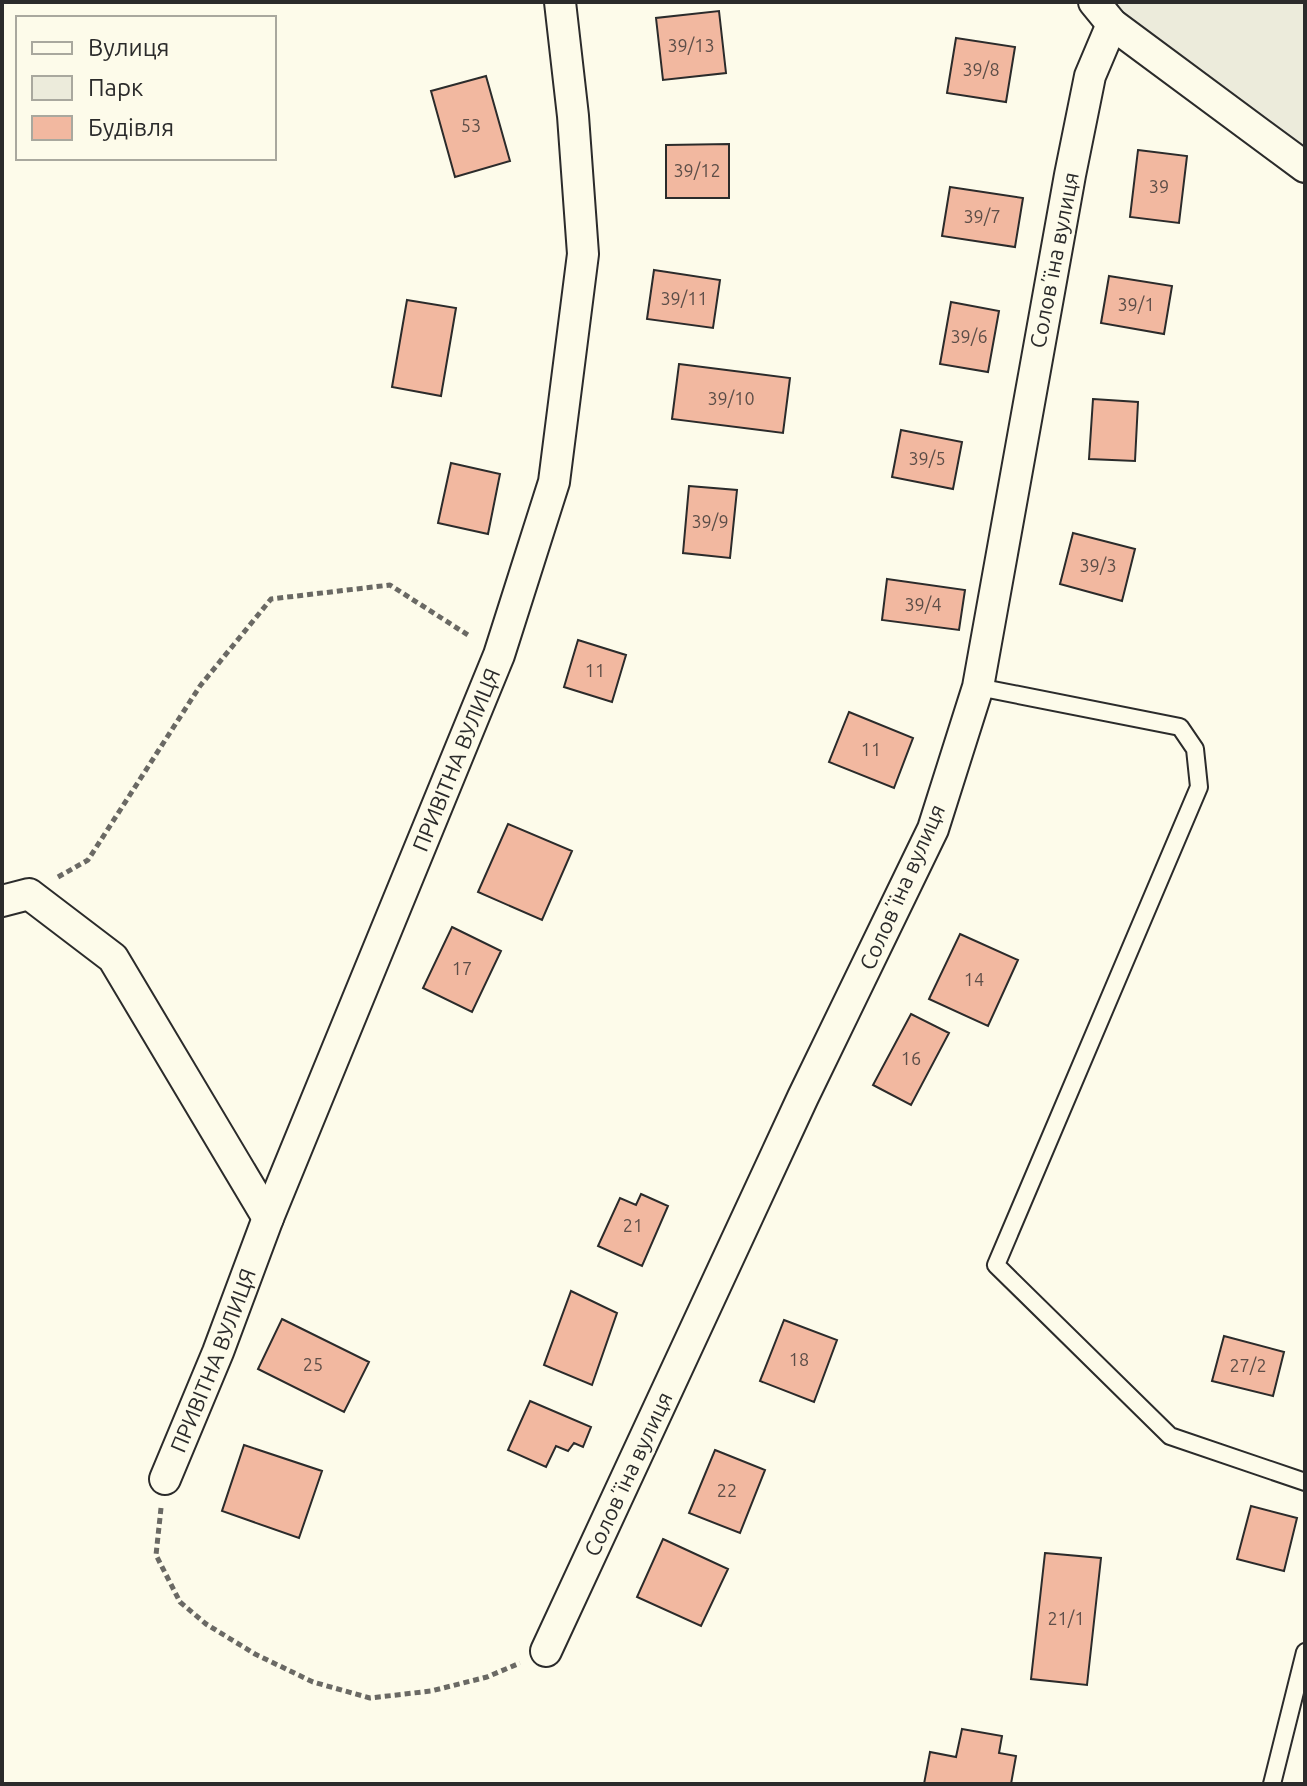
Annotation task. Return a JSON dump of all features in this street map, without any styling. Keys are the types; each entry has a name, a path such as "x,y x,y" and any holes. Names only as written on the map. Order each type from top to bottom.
{"street":[{"name":"ПРИВІТНА ВУЛИЦЯ","path":"165,1479 218,1352 268,1218 499,655 554,482 583,254 573,116 560,2"},
{"path":"1103,13 1305,167"},
{"name":"Соловʼїна вулиця","path":"546,1651 796,1111 933,829 978,687 1073,161 1103,13"},
{"path":"16,897 113,958 268,1218"}],"lane":[{"path":"978,687 1180,727 1195,749 1199,787 996,1265 1170,1436 1305,1482"},
{"path":"1272,1784 1305,1652"}],"path":[{"path":"16,897 88,860 200,686 271,599 390,585 499,655"},
{"path":"165,1479 156,1555 180,1602 206,1624 255,1654 313,1682 370,1698 431,1691 487,1677 546,1651"}],"green space":[{"path":"1114,2 1305,2 1305,148 1122,13"}],"building":[{"path":"719,11 726,73 663,80 656,18"},
{"path":"956,38 1015,47 1006,102 947,93"},
{"path":"486,76 510,161 455,177 431,91"},
{"path":"729,144 729,198 666,198 666,145"},
{"path":"1138,150 1187,156 1179,223 1130,217"},
{"path":"950,187 1023,198 1015,247 942,236"},
{"path":"654,270 720,280 713,328 647,319"},
{"path":"1109,276 1172,286 1164,334 1101,323"},
{"path":"407,300 456,308 441,396 392,387"},
{"path":"951,302 999,311 988,372 940,364"},
{"path":"679,364 790,378 783,433 672,419"},
{"path":"1093,399 1138,402 1135,461 1089,459"},
{"path":"901,430 962,442 953,489 892,477"},
{"path":"451,463 500,474 488,534 438,523"},
{"path":"689,486 737,490 730,558 683,553"},
{"path":"1073,533 1135,549 1122,601 1060,584"},
{"path":"887,579 965,590 959,630 882,620"},
{"path":"578,640 626,655 612,702 564,687"},
{"path":"849,712 913,738 894,788 829,762"},
{"path":"508,824 572,851 542,920 478,892"},
{"path":"452,927 501,951 472,1012 423,988"},
{"path":"960,934 1018,960 988,1026 929,999"},
{"path":"911,1014 949,1033 911,1105 873,1085"},
{"path":"641,1194 668,1206 642,1266 598,1246 620,1198 636,1205"},
{"path":"571,1291 617,1313 592,1385 544,1365"},
{"path":"282,1319 369,1362 344,1412 258,1369"},
{"path":"784,1320 837,1340 814,1402 760,1381"},
{"path":"1224,1336 1284,1352 1273,1396 1212,1381"},
{"path":"530,1401 591,1427 583,1447 574,1443 568,1451 556,1446 546,1467 508,1450"},
{"path":"244,1445 322,1471 299,1538 222,1511"},
{"path":"715,1450 765,1470 740,1533 689,1513"},
{"path":"1251,1506 1297,1518 1284,1571 1237,1559"},
{"path":"663,1539 728,1569 701,1626 637,1597"},
{"path":"1045,1553 1101,1558 1087,1685 1031,1679"},
{"path":"962,1729 1002,1736 999,1753 1016,1756 1011,1784 924,1784 930,1752 956,1757"}]}
